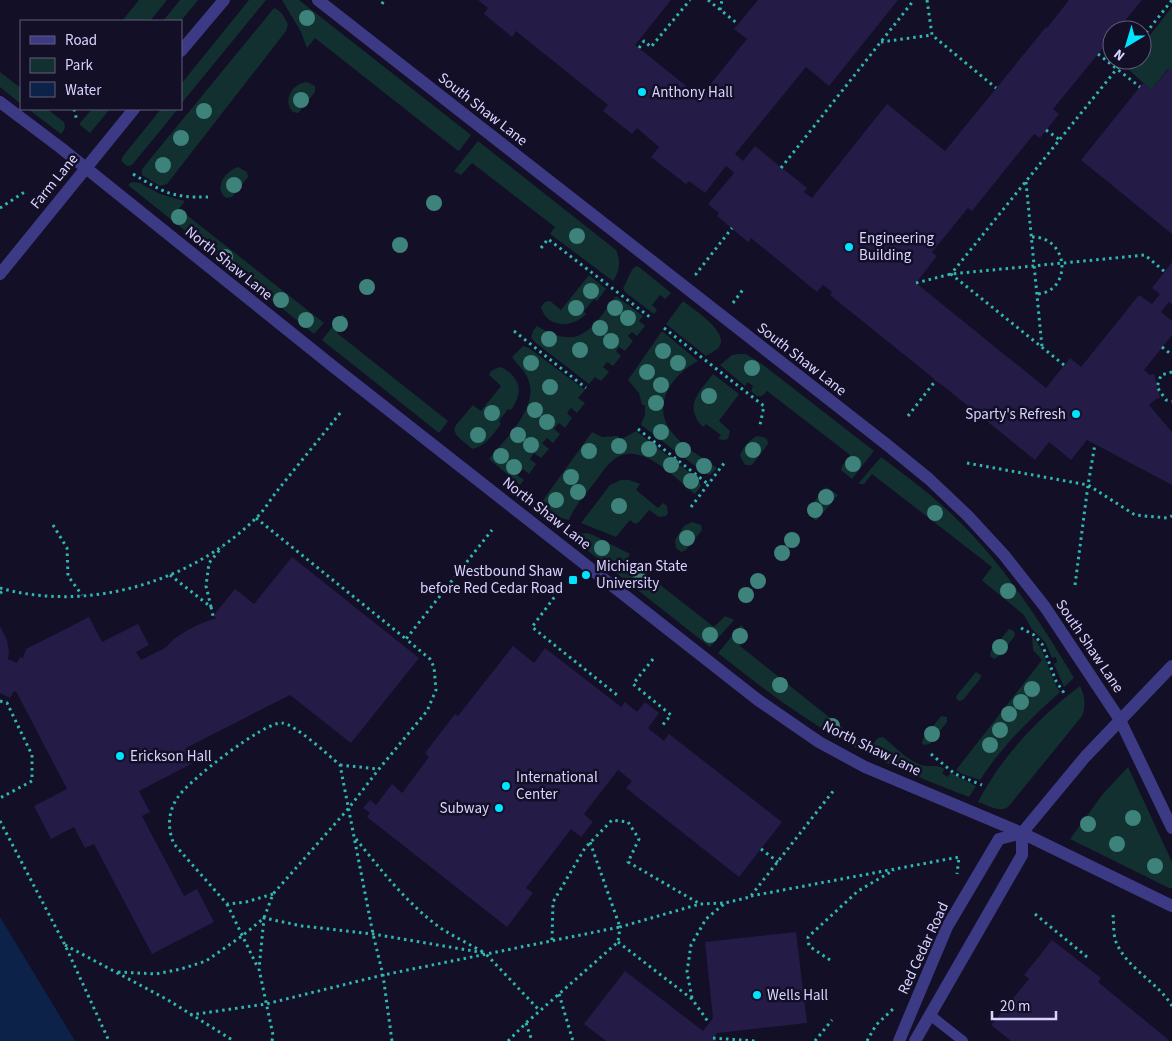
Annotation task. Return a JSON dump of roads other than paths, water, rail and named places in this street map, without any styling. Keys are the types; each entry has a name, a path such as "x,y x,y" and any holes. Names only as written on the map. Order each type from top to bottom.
{"street":[{"path":"182,50 224,0"},
{"name":"South Shaw Lane","path":"318,0 929,479 968,516 1004,555 1045,607 1120,720 1172,828"},
{"name":"North Shaw Lane","path":"0,102 758,700 818,742 865,766 1022,833 1172,906"},
{"name":"Farm Lane","path":"0,274 133,110"},
{"path":"915,1041 1022,855 1022,833 1085,757 1172,666"},
{"name":"Red Cedar Road","path":"899,1041 947,927 999,839 1022,833"}],"lane":[{"path":"930,1015 963,1041"}],"water":[{"path":"0,917 75,1041 0,1041"}],"place":[{"name":"Anthony Hall","path":"642,92"},
{"name":"Engineering Building","path":"849,247"},
{"name":"Sparty's Refresh","path":"1076,414"},
{"name":"Michigan State University","path":"586,575"},
{"name":"Westbound Shaw before Red Cedar Road","path":"573,580"},
{"name":"Erickson Hall","path":"120,756"},
{"name":"International Center","path":"506,786"},
{"name":"Subway","path":"499,808"},
{"name":"Wells Hall","path":"757,995"}]}
